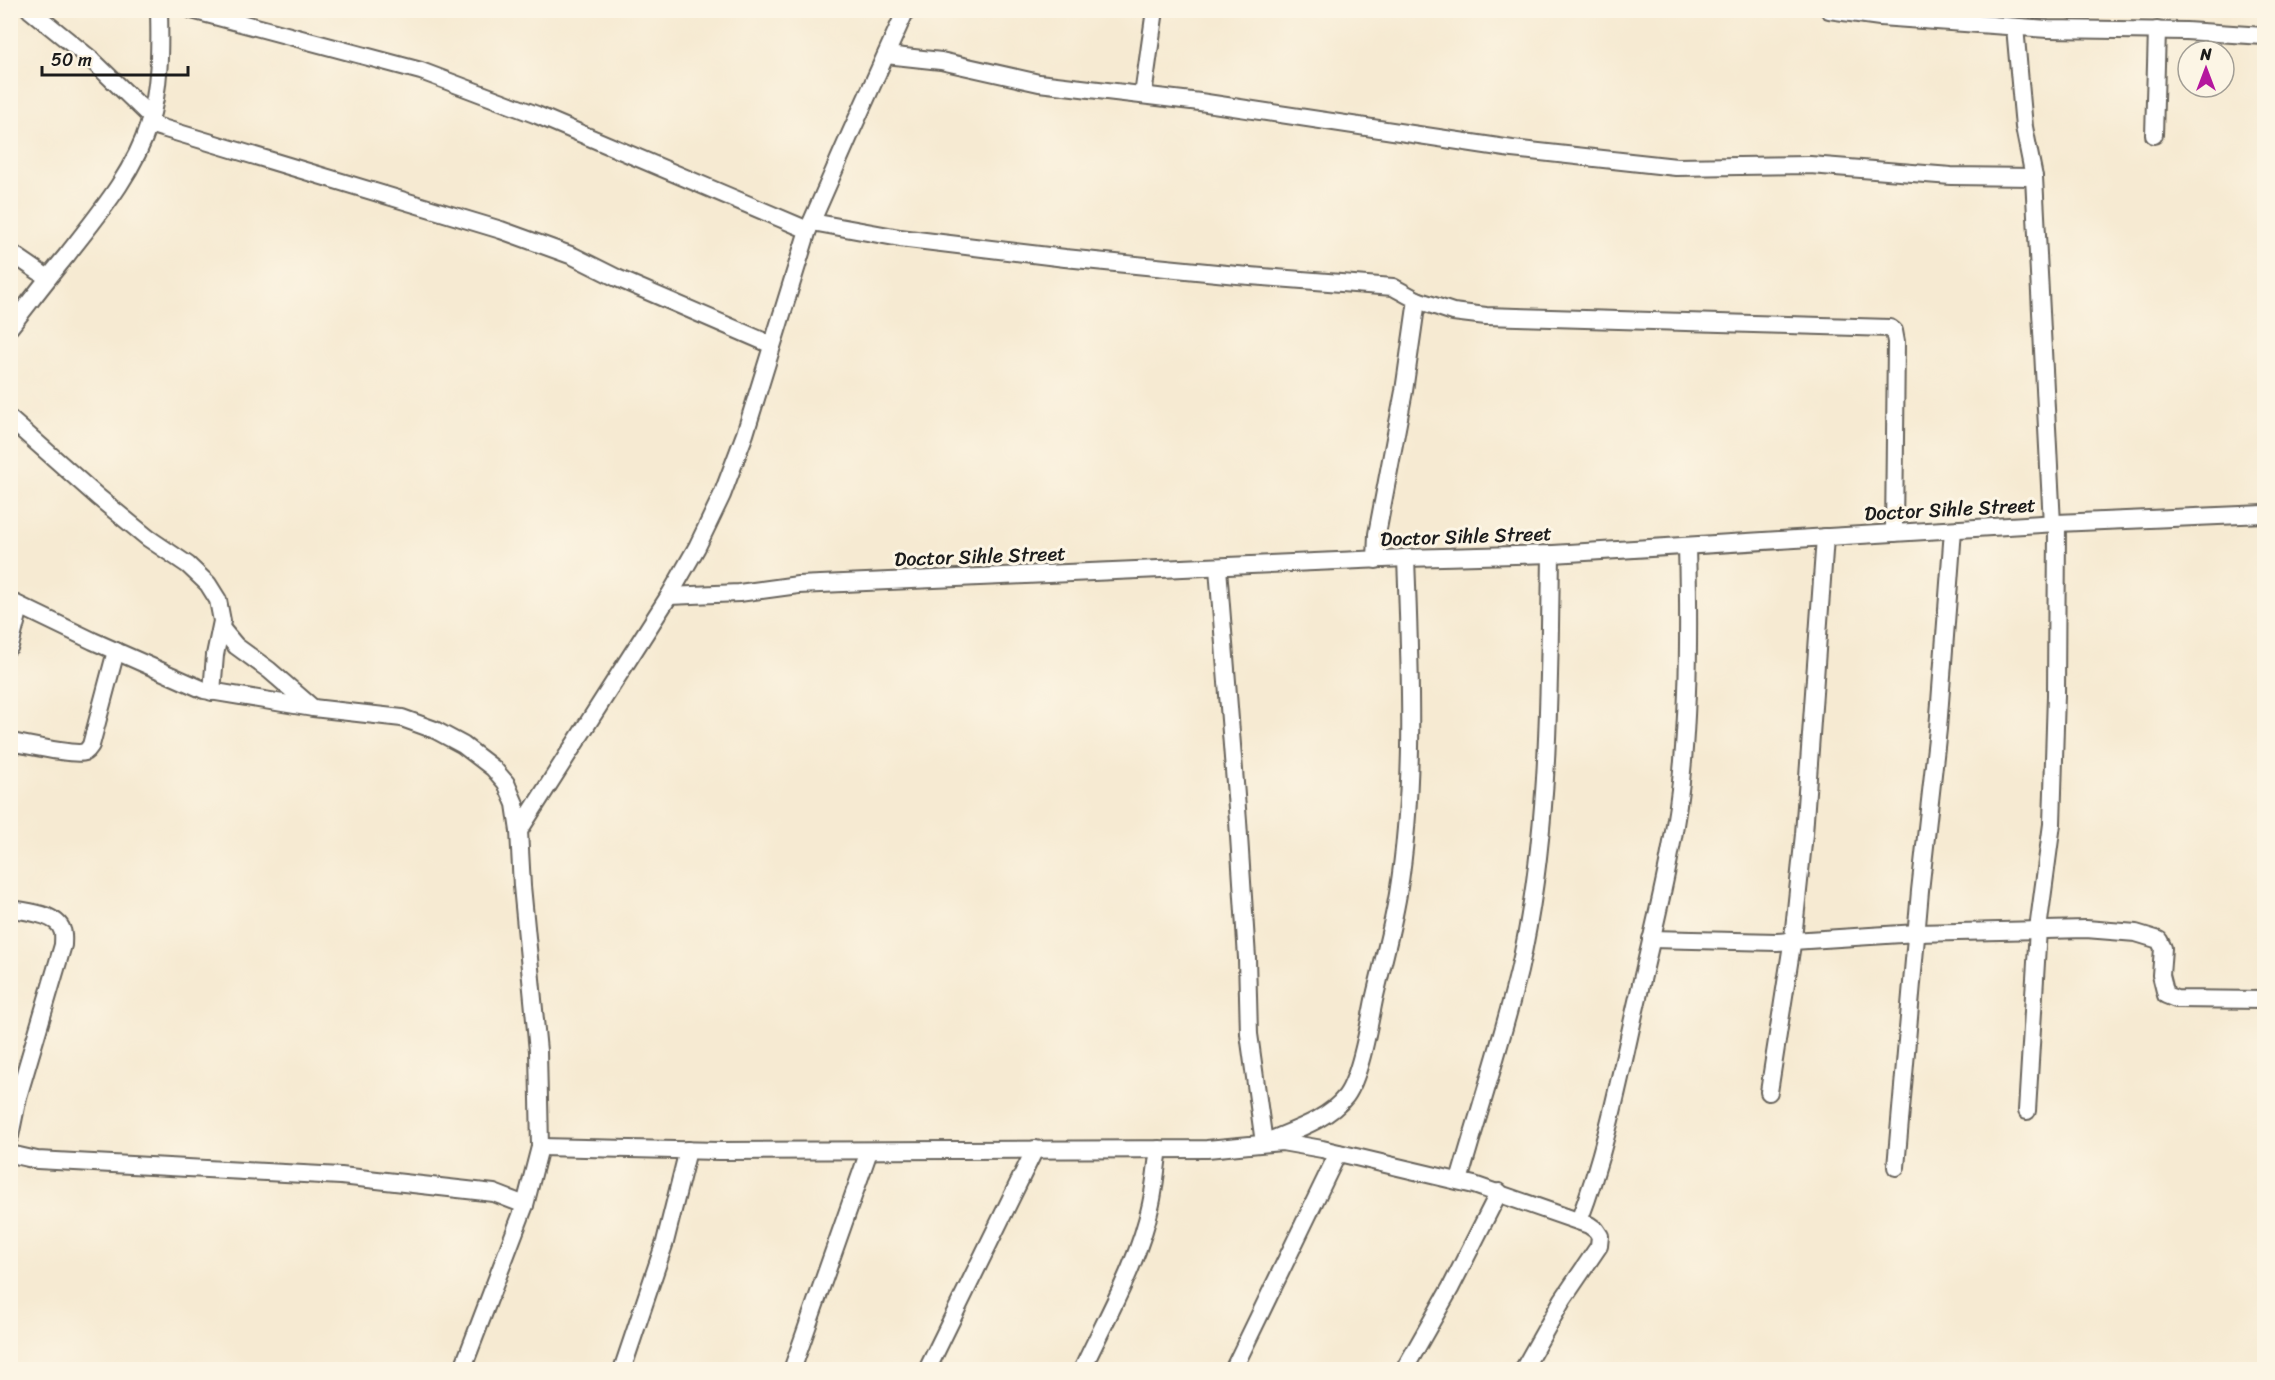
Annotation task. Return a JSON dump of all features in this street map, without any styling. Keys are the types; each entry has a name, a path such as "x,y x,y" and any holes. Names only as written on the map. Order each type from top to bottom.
{"street":[{"path":"30,10 92,60 150,121 501,230 573,256 617,278 772,345"},
{"path":"10,327 103,210 138,152 150,121 160,47 159,10"},
{"path":"192,10 421,71 810,226 1031,254 1237,275 1393,286 1417,300 1453,312 1486,316 1890,328 1894,331 1896,342 1894,533"},
{"path":"519,831 669,596 697,547 722,495 745,434 810,226 906,10"},
{"path":"1143,95 1155,10"},
{"path":"1829,10 1880,17 2015,27 2157,30 2265,36"},
{"path":"2015,27 2024,127 2034,177 2055,524 2056,696 2052,824 2038,929 2027,1111"},
{"path":"2154,135 2157,30"},
{"path":"886,55 941,62 1039,83 1143,95 1512,149 1676,167 1810,165 1951,176 2034,177"},
{"path":"10,252 48,278"},
{"path":"1376,560 1378,524 1404,391 1417,300"},
{"path":"10,419 98,497 148,538 200,575 218,600 221,611 221,628 214,661 212,692"},
{"name":"Doctor Sihle Street","path":"669,596 739,593 798,585 1406,558 1551,554 2265,514"},
{"path":"1896,1167 1938,729 1953,530"},
{"path":"1769,1092 1793,940 1804,834 1825,537"},
{"path":"1579,1221 1590,1192 1610,1119 1665,880 1683,762 1688,666 1687,547"},
{"path":"1459,1181 1518,971 1534,885 1546,758 1551,554"},
{"path":"1264,1143 1319,1117 1341,1102 1348,1093 1354,1078 1370,1019 1398,895 1407,810 1410,717 1406,558"},
{"path":"1218,568 1238,821 1247,958 1249,1034 1264,1143"},
{"path":"10,646 15,604 204,690 314,708 402,718 435,730 463,745 493,768 506,783 515,804 519,831 538,1051 540,1147 525,1205 462,1370"},
{"path":"221,628 236,646 314,708"},
{"path":"10,742 72,753 87,751 91,745 116,651"},
{"path":"10,909 49,917 58,923 62,930 63,945 18,1097 10,1136"},
{"path":"1651,939 1777,942 1917,933 2038,929 2113,930 2158,940 2163,948 2161,975 2166,995 2176,999 2265,1000"},
{"path":"540,1147 869,1151 1231,1148 1264,1143 1288,1143 1338,1153 1499,1192 1579,1221 1596,1230 1600,1236 1599,1246 1563,1299 1523,1370"},
{"path":"927,1370 1035,1149"},
{"path":"1082,1370 1125,1279 1142,1235 1152,1203 1159,1149"},
{"path":"622,1370 665,1242 688,1150"},
{"path":"792,1370 869,1151"},
{"path":"1233,1370 1338,1153"},
{"path":"10,1154 37,1160 156,1165 364,1179 494,1192 525,1205"},
{"path":"1404,1370 1451,1287 1499,1192"}]}
